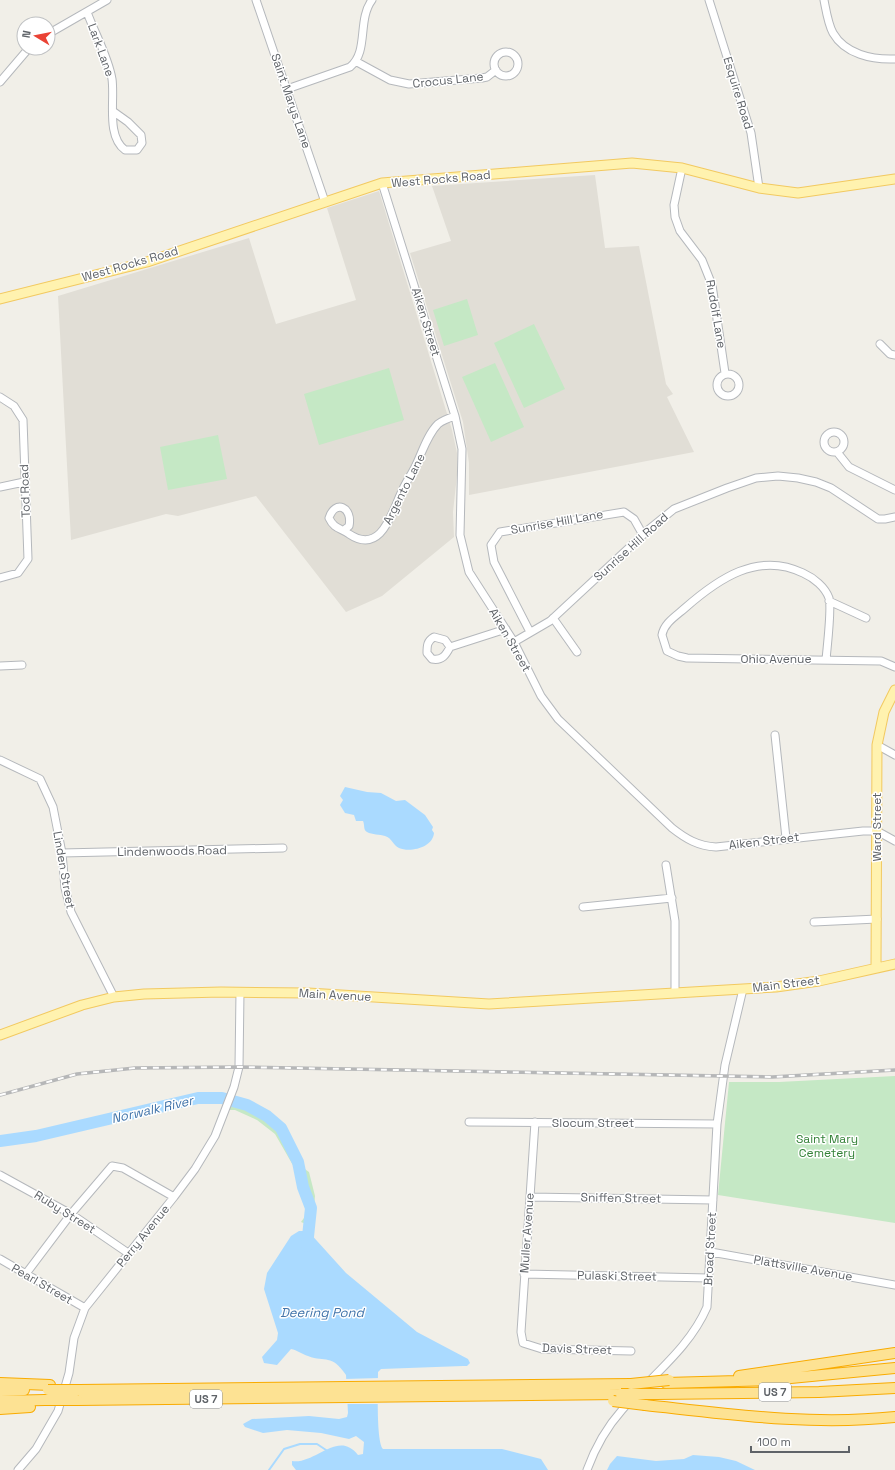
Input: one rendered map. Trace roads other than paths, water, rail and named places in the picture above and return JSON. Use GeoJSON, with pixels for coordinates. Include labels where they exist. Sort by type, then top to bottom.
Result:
{"type":"FeatureCollection","features":[{"type":"Feature","properties":{"kind":"highway"},"geometry":{"type":"LineString","coordinates":[[667,1382],[741,1375],[895,1353]]}},
{"type":"Feature","properties":{"kind":"highway","name":"US 7"},"geometry":{"type":"LineString","coordinates":[[78,1395],[172,1399],[334,1392],[667,1382],[756,1381],[895,1368]]}},
{"type":"Feature","properties":{"kind":"highway"},"geometry":{"type":"LineString","coordinates":[[0,1383],[49,1387],[78,1395]]}},
{"type":"Feature","properties":{"kind":"highway"},"geometry":{"type":"LineString","coordinates":[[0,1391],[49,1387]]}},
{"type":"Feature","properties":{"kind":"highway","name":"US 7"},"geometry":{"type":"LineString","coordinates":[[387,1391],[484,1396],[527,1400],[617,1398],[656,1394],[819,1392],[895,1388]]}},
{"type":"Feature","properties":{"kind":"highway","name":"US 7"},"geometry":{"type":"LineString","coordinates":[[0,1401],[44,1403],[110,1389],[334,1392]]}},
{"type":"Feature","properties":{"kind":"highway"},"geometry":{"type":"LineString","coordinates":[[617,1398],[645,1405],[808,1421],[858,1421],[895,1417]]}},
{"type":"Feature","properties":{"kind":"highway"},"geometry":{"type":"LineString","coordinates":[[0,1409],[44,1403]]}},
{"type":"Feature","properties":{"kind":"main road","name":"West Rocks Road"},"geometry":{"type":"LineString","coordinates":[[0,299],[147,262],[382,183],[632,163],[682,168],[759,188],[798,193],[895,179]]}},
{"type":"Feature","properties":{"kind":"main road","name":"Ward Street"},"geometry":{"type":"LineString","coordinates":[[876,968],[877,745],[884,712],[895,690]]}},
{"type":"Feature","properties":{"kind":"main road","name":"Main Street"},"geometry":{"type":"LineString","coordinates":[[675,993],[807,983],[895,964]]}},
{"type":"Feature","properties":{"kind":"main road","name":"Main Avenue"},"geometry":{"type":"LineString","coordinates":[[0,1035],[82,1005],[114,997],[144,994],[240,992],[313,993],[489,1004],[675,993]]}},
{"type":"Feature","properties":{"kind":"street"},"geometry":{"type":"LineString","coordinates":[[56,29],[107,0]]}},
{"type":"Feature","properties":{"kind":"street","name":"Saint Marys Lane"},"geometry":{"type":"LineString","coordinates":[[256,0],[325,202]]}},
{"type":"Feature","properties":{"kind":"street"},"geometry":{"type":"LineString","coordinates":[[287,89],[350,67],[357,62],[360,51],[363,18],[366,8],[372,0]]}},
{"type":"Feature","properties":{"kind":"street","name":"Esquire Road"},"geometry":{"type":"LineString","coordinates":[[709,0],[751,133],[759,188]]}},
{"type":"Feature","properties":{"kind":"street"},"geometry":{"type":"LineString","coordinates":[[824,0],[832,31],[839,41],[851,50],[866,57],[882,60],[895,59]]}},
{"type":"Feature","properties":{"kind":"street","name":"Lark Lane"},"geometry":{"type":"LineString","coordinates":[[87,12],[109,68],[113,90],[113,124],[118,143],[125,150],[137,150],[142,143],[141,134],[114,112]]}},
{"type":"Feature","properties":{"kind":"street"},"geometry":{"type":"LineString","coordinates":[[0,82],[22,56]]}},
{"type":"Feature","properties":{"kind":"street","name":"Crocus Lane"},"geometry":{"type":"LineString","coordinates":[[357,62],[390,80],[409,84],[482,78],[488,77],[496,70]]}},
{"type":"Feature","properties":{"kind":"street","name":"Rudolf Lane"},"geometry":{"type":"LineString","coordinates":[[682,168],[674,205],[676,217],[680,231],[702,260],[712,285],[725,374]]}},
{"type":"Feature","properties":{"kind":"street","name":"Aiken Street"},"geometry":{"type":"LineString","coordinates":[[382,183],[455,416],[462,449],[460,535],[469,572],[514,642],[541,696],[558,719],[681,835],[692,842],[709,846],[877,831]]}},
{"type":"Feature","properties":{"kind":"street"},"geometry":{"type":"LineString","coordinates":[[880,344],[890,354],[895,355]]}},
{"type":"Feature","properties":{"kind":"street","name":"Tod Road"},"geometry":{"type":"LineString","coordinates":[[0,397],[14,406],[22,420],[28,559],[18,573],[0,578]]}},
{"type":"Feature","properties":{"kind":"street","name":"Argento Lane"},"geometry":{"type":"LineString","coordinates":[[344,530],[360,540],[368,540],[376,536],[387,526],[393,516],[402,490],[431,435],[442,421],[455,416]]}},
{"type":"Feature","properties":{"kind":"street"},"geometry":{"type":"LineString","coordinates":[[837,452],[849,467],[895,490]]}},
{"type":"Feature","properties":{"kind":"street","name":"Sunrise Hill Road"},"geometry":{"type":"LineString","coordinates":[[514,642],[553,618],[643,535],[674,509],[756,478],[778,476],[816,482],[831,488],[878,518],[885,519],[895,516]]}},
{"type":"Feature","properties":{"kind":"street"},"geometry":{"type":"LineString","coordinates":[[0,487],[24,482]]}},
{"type":"Feature","properties":{"kind":"street","name":"Sunrise Hill Lane"},"geometry":{"type":"LineString","coordinates":[[530,632],[494,562],[491,546],[500,532],[624,512],[634,519],[643,535]]}},
{"type":"Feature","properties":{"kind":"street","name":"Ohio Avenue"},"geometry":{"type":"LineString","coordinates":[[829,601],[821,585],[797,570],[787,567],[768,566],[746,569],[721,579],[689,604],[666,626],[663,632],[663,641],[670,653],[687,658],[881,661],[895,667]]}},
{"type":"Feature","properties":{"kind":"street"},"geometry":{"type":"LineString","coordinates":[[826,660],[829,601],[866,618]]}},
{"type":"Feature","properties":{"kind":"street"},"geometry":{"type":"LineString","coordinates":[[553,618],[577,652]]}},
{"type":"Feature","properties":{"kind":"street"},"geometry":{"type":"LineString","coordinates":[[450,647],[506,629]]}},
{"type":"Feature","properties":{"kind":"street"},"geometry":{"type":"LineString","coordinates":[[0,666],[22,665]]}},
{"type":"Feature","properties":{"kind":"street"},"geometry":{"type":"LineString","coordinates":[[775,735],[786,838]]}},
{"type":"Feature","properties":{"kind":"street"},"geometry":{"type":"LineString","coordinates":[[877,745],[895,755]]}},
{"type":"Feature","properties":{"kind":"street","name":"Linden Street"},"geometry":{"type":"LineString","coordinates":[[0,760],[40,779],[53,807],[62,853],[65,888],[71,912],[114,997]]}},
{"type":"Feature","properties":{"kind":"street"},"geometry":{"type":"LineString","coordinates":[[877,831],[895,841]]}},
{"type":"Feature","properties":{"kind":"street","name":"Lindenwoods Road"},"geometry":{"type":"LineString","coordinates":[[62,853],[283,848]]}},
{"type":"Feature","properties":{"kind":"street"},"geometry":{"type":"LineString","coordinates":[[666,865],[675,921],[675,993]]}},
{"type":"Feature","properties":{"kind":"street"},"geometry":{"type":"LineString","coordinates":[[583,907],[672,898]]}},
{"type":"Feature","properties":{"kind":"street"},"geometry":{"type":"LineString","coordinates":[[814,922],[877,919]]}},
{"type":"Feature","properties":{"kind":"street","name":"Broad Street"},"geometry":{"type":"LineString","coordinates":[[587,1470],[606,1430],[622,1410],[688,1341],[700,1324],[707,1307],[717,1124],[725,1065],[743,989]]}},
{"type":"Feature","properties":{"kind":"street","name":"Perry Avenue"},"geometry":{"type":"LineString","coordinates":[[18,1470],[36,1449],[58,1412],[69,1372],[74,1338],[85,1308],[174,1197],[215,1136],[225,1112],[240,1067],[240,992]]}},
{"type":"Feature","properties":{"kind":"street","name":"Slocum Street"},"geometry":{"type":"LineString","coordinates":[[469,1122],[717,1124]]}},
{"type":"Feature","properties":{"kind":"street","name":"Muller Avenue"},"geometry":{"type":"LineString","coordinates":[[523,1343],[521,1332],[524,1274],[535,1122]]}},
{"type":"Feature","properties":{"kind":"street"},"geometry":{"type":"LineString","coordinates":[[24,1275],[71,1214],[112,1166],[123,1168],[174,1197]]}},
{"type":"Feature","properties":{"kind":"street","name":"Ruby Street"},"geometry":{"type":"LineString","coordinates":[[0,1175],[71,1214],[128,1253]]}},
{"type":"Feature","properties":{"kind":"street","name":"Sniffen Street"},"geometry":{"type":"LineString","coordinates":[[530,1197],[713,1200]]}},
{"type":"Feature","properties":{"kind":"street","name":"Plattsville Avenue"},"geometry":{"type":"LineString","coordinates":[[711,1252],[895,1284]]}},
{"type":"Feature","properties":{"kind":"street","name":"Pearl Street"},"geometry":{"type":"LineString","coordinates":[[0,1259],[24,1275],[85,1308]]}},
{"type":"Feature","properties":{"kind":"street","name":"Pulaski Street"},"geometry":{"type":"LineString","coordinates":[[524,1274],[709,1278]]}},
{"type":"Feature","properties":{"kind":"street","name":"Davis Street"},"geometry":{"type":"LineString","coordinates":[[523,1343],[542,1349],[631,1351]]}},
{"type":"Feature","properties":{"kind":"water"},"geometry":{"type":"Polygon","coordinates":[[[345,787],[367,792],[381,793],[396,801],[405,800],[425,815],[433,827],[433,838],[421,848],[409,850],[397,847],[391,840],[383,835],[371,834],[367,832],[363,821],[356,821],[354,815],[345,813],[340,805],[343,800],[340,796],[345,787]]]}},
{"type":"Feature","properties":{"kind":"water","name":"Deering Pond"},"geometry":{"type":"Polygon","coordinates":[[[299,1231],[308,1231],[346,1273],[417,1332],[468,1359],[470,1363],[467,1366],[381,1369],[378,1372],[378,1413],[379,1436],[383,1449],[502,1449],[541,1459],[548,1470],[296,1470],[292,1465],[292,1461],[301,1461],[334,1447],[342,1446],[350,1448],[358,1455],[363,1454],[364,1442],[356,1436],[349,1439],[321,1433],[287,1430],[263,1433],[245,1427],[243,1424],[252,1419],[309,1416],[339,1419],[347,1417],[346,1375],[341,1368],[332,1361],[314,1358],[291,1349],[277,1365],[264,1363],[262,1357],[277,1340],[278,1333],[264,1289],[267,1273],[291,1236],[299,1231]]]}},
{"type":"Feature","properties":{"kind":"water"},"geometry":{"type":"Polygon","coordinates":[[[693,1455],[719,1457],[736,1461],[755,1470],[607,1470],[617,1456],[656,1461],[684,1459],[693,1455]]]}},
{"type":"Feature","properties":{"kind":"waterway","name":"Norwalk River"},"geometry":{"type":"LineString","coordinates":[[0,1141],[36,1136],[198,1098],[222,1098],[247,1105],[267,1116],[281,1128],[298,1162],[303,1187],[311,1208],[307,1246]]}},
{"type":"Feature","properties":{"kind":"waterway"},"geometry":{"type":"LineString","coordinates":[[269,1470],[284,1449],[300,1444],[317,1444],[326,1450]]}},
{"type":"Feature","properties":{"kind":"railway"},"geometry":{"type":"LineString","coordinates":[[0,1095],[77,1074],[135,1068],[239,1067],[772,1077],[895,1070]]}},
{"type":"Feature","properties":{"kind":"park label","name":"Saint Mary Cemetery"},"geometry":{"type":"Point","coordinates":[827,1146]}}]}
